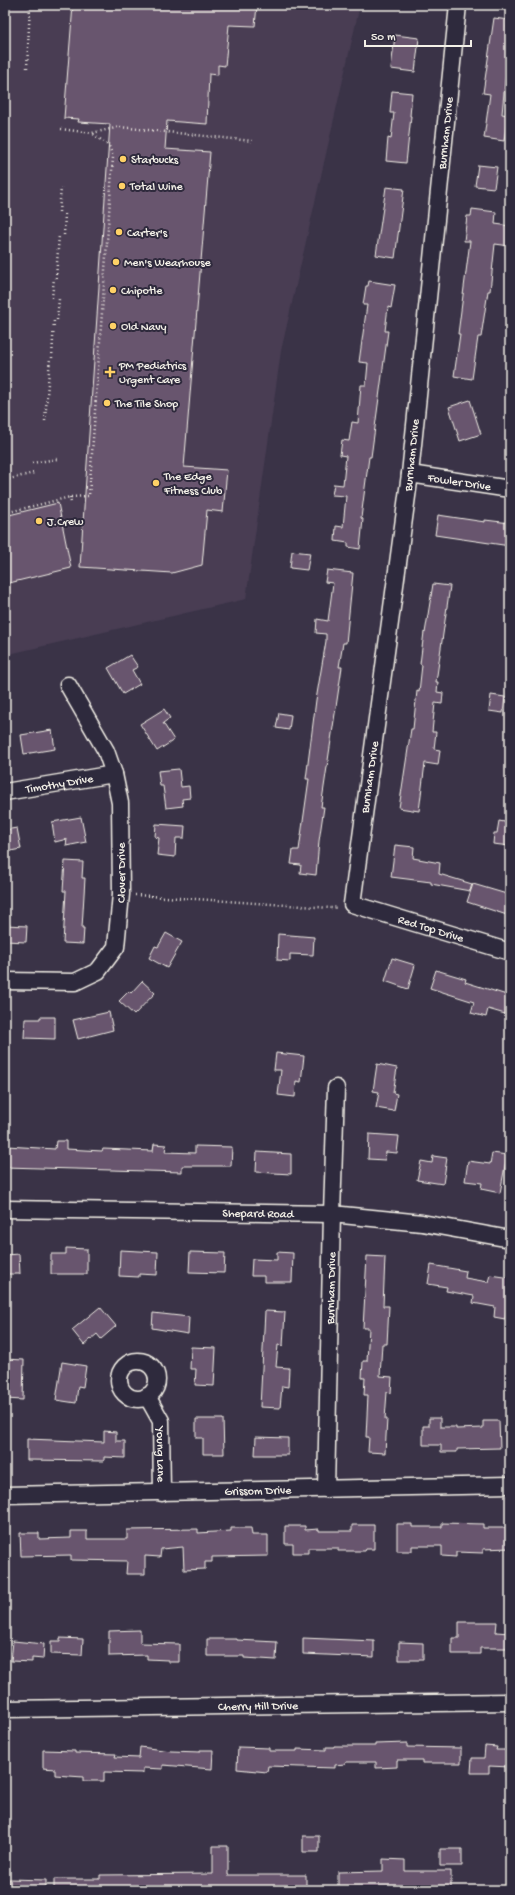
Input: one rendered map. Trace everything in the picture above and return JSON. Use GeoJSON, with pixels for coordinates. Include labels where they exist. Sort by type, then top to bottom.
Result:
{"type":"FeatureCollection","features":[{"type":"Feature","properties":{"kind":"street","name":"Burnham Drive"},"geometry":{"type":"LineString","coordinates":[[352,904],[410,474],[458,5]]}},
{"type":"Feature","properties":{"kind":"street","name":"Fowler Drive"},"geometry":{"type":"LineString","coordinates":[[410,474],[510,489]]}},
{"type":"Feature","properties":{"kind":"street","name":"Clover Drive"},"geometry":{"type":"LineString","coordinates":[[5,981],[75,982],[98,971],[116,947],[121,894],[120,803],[114,774],[106,751],[68,685]]}},
{"type":"Feature","properties":{"kind":"street","name":"Timothy Drive"},"geometry":{"type":"LineString","coordinates":[[5,792],[114,774]]}},
{"type":"Feature","properties":{"kind":"street","name":"Red Top Drive"},"geometry":{"type":"LineString","coordinates":[[352,904],[510,952]]}},
{"type":"Feature","properties":{"kind":"street","name":"Burnham Drive"},"geometry":{"type":"LineString","coordinates":[[326,1489],[336,1088]]}},
{"type":"Feature","properties":{"kind":"street","name":"Shepard Road"},"geometry":{"type":"LineString","coordinates":[[5,1209],[332,1214],[422,1223],[510,1239]]}},
{"type":"Feature","properties":{"kind":"street","name":"Young Lane"},"geometry":{"type":"LineString","coordinates":[[147,1396],[161,1421],[162,1493]]}},
{"type":"Feature","properties":{"kind":"street","name":"Grissom Drive"},"geometry":{"type":"LineString","coordinates":[[5,1495],[510,1485]]}},
{"type":"Feature","properties":{"kind":"street","name":"Cherry Hill Drive"},"geometry":{"type":"LineString","coordinates":[[5,1709],[510,1702]]}},
{"type":"Feature","properties":{"kind":"path"},"geometry":{"type":"LineString","coordinates":[[27,68],[30,5]]}},
{"type":"Feature","properties":{"kind":"path"},"geometry":{"type":"LineString","coordinates":[[61,129],[92,133],[120,127],[252,141]]}},
{"type":"Feature","properties":{"kind":"path"},"geometry":{"type":"LineString","coordinates":[[5,513],[70,498],[89,496],[113,157],[109,146],[92,133]]}},
{"type":"Feature","properties":{"kind":"path"},"geometry":{"type":"LineString","coordinates":[[59,212],[61,188]]}},
{"type":"Feature","properties":{"kind":"path"},"geometry":{"type":"LineString","coordinates":[[64,235],[65,214]]}},
{"type":"Feature","properties":{"kind":"path"},"geometry":{"type":"LineString","coordinates":[[52,298],[59,235]]}},
{"type":"Feature","properties":{"kind":"path"},"geometry":{"type":"LineString","coordinates":[[45,421],[51,358],[59,299]]}},
{"type":"Feature","properties":{"kind":"path"},"geometry":{"type":"LineString","coordinates":[[32,463],[57,459]]}},
{"type":"Feature","properties":{"kind":"path"},"geometry":{"type":"LineString","coordinates":[[5,480],[34,473]]}},
{"type":"Feature","properties":{"kind":"path"},"geometry":{"type":"LineString","coordinates":[[70,498],[71,503]]}},
{"type":"Feature","properties":{"kind":"path"},"geometry":{"type":"LineString","coordinates":[[121,894],[332,908],[352,904]]}},
{"type":"Feature","properties":{"kind":"shaded area"},"geometry":{"type":"Polygon","coordinates":[[[5,5],[360,5],[281,351],[246,599],[5,655],[5,5]]]}},
{"type":"Feature","properties":{"kind":"building"},"geometry":{"type":"Polygon","coordinates":[[[73,5],[257,5],[255,26],[229,25],[225,66],[218,65],[218,75],[209,74],[207,124],[167,121],[165,149],[210,152],[184,467],[227,470],[223,512],[207,510],[202,565],[172,573],[80,567],[110,124],[78,122],[79,119],[64,118],[73,5]]]}},
{"type":"Feature","properties":{"kind":"building"},"geometry":{"type":"Polygon","coordinates":[[[494,18],[508,20],[507,28],[510,29],[502,114],[508,115],[504,141],[484,138],[490,94],[483,93],[494,18]]]}},
{"type":"Feature","properties":{"kind":"building"},"geometry":{"type":"Polygon","coordinates":[[[395,35],[419,38],[415,72],[391,69],[395,35]]]}},
{"type":"Feature","properties":{"kind":"building"},"geometry":{"type":"Polygon","coordinates":[[[392,91],[412,93],[406,163],[386,161],[388,138],[391,139],[394,113],[390,113],[392,91]]]}},
{"type":"Feature","properties":{"kind":"building"},"geometry":{"type":"Polygon","coordinates":[[[478,165],[497,167],[494,188],[475,186],[478,165]]]}},
{"type":"Feature","properties":{"kind":"building"},"geometry":{"type":"Polygon","coordinates":[[[386,187],[404,189],[395,258],[376,255],[386,187]]]}},
{"type":"Feature","properties":{"kind":"building"},"geometry":{"type":"Polygon","coordinates":[[[472,209],[496,212],[495,224],[510,226],[510,246],[495,244],[490,291],[488,291],[481,337],[478,337],[472,379],[454,376],[470,241],[464,241],[467,216],[471,216],[472,209]]]}},
{"type":"Feature","properties":{"kind":"building"},"geometry":{"type":"Polygon","coordinates":[[[369,281],[395,285],[391,308],[388,307],[385,331],[388,331],[361,518],[363,519],[360,549],[348,547],[348,543],[335,541],[336,526],[343,527],[346,496],[332,495],[334,484],[343,485],[346,456],[340,455],[342,440],[349,441],[352,422],[358,423],[361,385],[366,385],[368,363],[359,362],[367,305],[363,305],[366,286],[368,286],[369,281]]]}},
{"type":"Feature","properties":{"kind":"building"},"geometry":{"type":"Polygon","coordinates":[[[470,400],[481,434],[460,441],[449,407],[470,400]]]}},
{"type":"Feature","properties":{"kind":"building"},"geometry":{"type":"Polygon","coordinates":[[[58,503],[71,568],[5,584],[5,516],[58,503]]]}},
{"type":"Feature","properties":{"kind":"building"},"geometry":{"type":"Polygon","coordinates":[[[438,515],[485,522],[485,520],[510,523],[510,546],[435,535],[438,515]]]}},
{"type":"Feature","properties":{"kind":"building"},"geometry":{"type":"Polygon","coordinates":[[[292,551],[310,553],[307,570],[290,568],[292,551]]]}},
{"type":"Feature","properties":{"kind":"building"},"geometry":{"type":"Polygon","coordinates":[[[327,570],[353,573],[346,643],[343,643],[339,667],[342,667],[321,807],[324,807],[316,875],[300,873],[301,865],[291,864],[293,850],[299,850],[309,779],[306,779],[316,700],[326,641],[326,634],[316,633],[317,619],[328,621],[333,583],[325,582],[327,570]]]}},
{"type":"Feature","properties":{"kind":"building"},"geometry":{"type":"Polygon","coordinates":[[[433,584],[450,586],[436,682],[438,682],[437,692],[443,693],[442,704],[435,703],[432,732],[436,732],[434,749],[440,750],[438,765],[425,763],[419,811],[399,808],[411,729],[413,729],[417,691],[419,692],[422,665],[420,664],[424,632],[425,633],[433,584]]]}},
{"type":"Feature","properties":{"kind":"building"},"geometry":{"type":"Polygon","coordinates":[[[130,655],[138,667],[132,670],[140,684],[123,694],[108,668],[130,655]]]}},
{"type":"Feature","properties":{"kind":"building"},"geometry":{"type":"Polygon","coordinates":[[[491,695],[505,697],[503,713],[489,711],[491,695]]]}},
{"type":"Feature","properties":{"kind":"building"},"geometry":{"type":"Polygon","coordinates":[[[164,709],[170,718],[163,723],[174,740],[157,751],[140,724],[164,709]]]}},
{"type":"Feature","properties":{"kind":"building"},"geometry":{"type":"Polygon","coordinates":[[[279,713],[291,715],[289,730],[276,728],[279,713]]]}},
{"type":"Feature","properties":{"kind":"building"},"geometry":{"type":"Polygon","coordinates":[[[52,730],[55,749],[24,754],[21,735],[52,730]]]}},
{"type":"Feature","properties":{"kind":"building"},"geometry":{"type":"Polygon","coordinates":[[[179,769],[181,787],[189,786],[190,798],[182,799],[183,806],[166,808],[163,786],[160,786],[158,771],[179,769]]]}},
{"type":"Feature","properties":{"kind":"building"},"geometry":{"type":"Polygon","coordinates":[[[81,817],[86,842],[66,846],[67,839],[55,842],[52,822],[81,817]]]}},
{"type":"Feature","properties":{"kind":"building"},"geometry":{"type":"Polygon","coordinates":[[[499,821],[510,823],[510,846],[493,844],[494,833],[497,833],[499,821]]]}},
{"type":"Feature","properties":{"kind":"building"},"geometry":{"type":"Polygon","coordinates":[[[156,824],[185,826],[184,838],[176,838],[175,857],[157,855],[159,838],[155,837],[156,824]]]}},
{"type":"Feature","properties":{"kind":"building"},"geometry":{"type":"Polygon","coordinates":[[[17,828],[21,849],[5,852],[5,830],[17,828]]]}},
{"type":"Feature","properties":{"kind":"building"},"geometry":{"type":"Polygon","coordinates":[[[395,845],[414,847],[413,858],[440,863],[439,874],[472,884],[470,891],[431,884],[431,882],[391,877],[395,845]]]}},
{"type":"Feature","properties":{"kind":"building"},"geometry":{"type":"Polygon","coordinates":[[[65,861],[83,862],[82,878],[85,878],[82,928],[84,928],[83,944],[63,943],[66,891],[63,891],[65,861]]]}},
{"type":"Feature","properties":{"kind":"building"},"geometry":{"type":"Polygon","coordinates":[[[473,884],[510,895],[510,916],[467,902],[473,884]]]}},
{"type":"Feature","properties":{"kind":"building"},"geometry":{"type":"Polygon","coordinates":[[[5,925],[27,926],[26,942],[5,941],[5,925]]]}},
{"type":"Feature","properties":{"kind":"building"},"geometry":{"type":"Polygon","coordinates":[[[166,933],[182,942],[167,968],[149,958],[155,946],[158,947],[166,933]]]}},
{"type":"Feature","properties":{"kind":"building"},"geometry":{"type":"Polygon","coordinates":[[[278,934],[314,937],[313,955],[290,954],[290,961],[277,960],[278,934]]]}},
{"type":"Feature","properties":{"kind":"building"},"geometry":{"type":"Polygon","coordinates":[[[392,958],[415,965],[408,989],[385,981],[392,958]]]}},
{"type":"Feature","properties":{"kind":"building"},"geometry":{"type":"Polygon","coordinates":[[[436,970],[466,979],[465,982],[510,996],[505,1014],[488,1009],[486,1017],[471,1013],[474,1002],[430,988],[436,970]]]}},
{"type":"Feature","properties":{"kind":"building"},"geometry":{"type":"Polygon","coordinates":[[[142,981],[155,993],[134,1015],[119,1001],[129,991],[131,993],[142,981]]]}},
{"type":"Feature","properties":{"kind":"building"},"geometry":{"type":"Polygon","coordinates":[[[109,1012],[113,1030],[78,1039],[73,1020],[109,1012]]]}},
{"type":"Feature","properties":{"kind":"building"},"geometry":{"type":"Polygon","coordinates":[[[40,1017],[55,1017],[55,1039],[24,1038],[25,1019],[40,1019],[40,1017]]]}},
{"type":"Feature","properties":{"kind":"building"},"geometry":{"type":"Polygon","coordinates":[[[276,1053],[304,1056],[301,1082],[296,1081],[295,1097],[278,1095],[281,1070],[274,1070],[276,1053]]]}},
{"type":"Feature","properties":{"kind":"building"},"geometry":{"type":"Polygon","coordinates":[[[377,1064],[397,1068],[393,1093],[397,1094],[394,1111],[376,1108],[379,1092],[373,1091],[377,1064]]]}},
{"type":"Feature","properties":{"kind":"building"},"geometry":{"type":"Polygon","coordinates":[[[369,1134],[399,1136],[397,1153],[386,1152],[385,1160],[368,1159],[369,1134]]]}},
{"type":"Feature","properties":{"kind":"building"},"geometry":{"type":"Polygon","coordinates":[[[56,1141],[66,1141],[66,1149],[102,1151],[103,1149],[153,1151],[154,1144],[166,1145],[165,1152],[195,1153],[195,1146],[232,1147],[231,1166],[182,1166],[182,1172],[5,1167],[7,1146],[55,1149],[56,1141]]]}},
{"type":"Feature","properties":{"kind":"building"},"geometry":{"type":"Polygon","coordinates":[[[257,1152],[291,1154],[291,1174],[256,1172],[257,1152]]]}},
{"type":"Feature","properties":{"kind":"building"},"geometry":{"type":"Polygon","coordinates":[[[492,1153],[507,1155],[500,1193],[481,1189],[482,1183],[465,1181],[468,1161],[490,1164],[492,1153]]]}},
{"type":"Feature","properties":{"kind":"building"},"geometry":{"type":"Polygon","coordinates":[[[433,1156],[447,1158],[443,1184],[417,1180],[421,1161],[432,1163],[433,1156]]]}},
{"type":"Feature","properties":{"kind":"building"},"geometry":{"type":"Polygon","coordinates":[[[66,1248],[87,1249],[87,1274],[51,1274],[51,1254],[66,1254],[66,1248]]]}},
{"type":"Feature","properties":{"kind":"building"},"geometry":{"type":"Polygon","coordinates":[[[120,1250],[158,1252],[157,1275],[139,1274],[139,1277],[119,1276],[120,1250]]]}},
{"type":"Feature","properties":{"kind":"building"},"geometry":{"type":"Polygon","coordinates":[[[190,1252],[225,1253],[224,1273],[189,1272],[190,1252]]]}},
{"type":"Feature","properties":{"kind":"building"},"geometry":{"type":"Polygon","coordinates":[[[277,1252],[293,1253],[292,1282],[264,1282],[264,1276],[251,1276],[252,1259],[277,1260],[277,1252]]]}},
{"type":"Feature","properties":{"kind":"building"},"geometry":{"type":"Polygon","coordinates":[[[19,1254],[20,1274],[5,1274],[5,1255],[19,1254]]]}},
{"type":"Feature","properties":{"kind":"building"},"geometry":{"type":"Polygon","coordinates":[[[367,1256],[385,1257],[383,1306],[389,1306],[387,1344],[382,1344],[380,1376],[392,1377],[391,1393],[387,1392],[385,1453],[368,1452],[369,1437],[366,1437],[368,1395],[364,1395],[365,1378],[362,1378],[363,1361],[367,1361],[369,1328],[363,1328],[367,1256]]]}},
{"type":"Feature","properties":{"kind":"building"},"geometry":{"type":"Polygon","coordinates":[[[431,1265],[466,1271],[465,1278],[488,1282],[490,1275],[510,1278],[510,1290],[505,1319],[494,1317],[495,1307],[473,1303],[474,1296],[446,1291],[447,1287],[428,1284],[431,1265]]]}},
{"type":"Feature","properties":{"kind":"building"},"geometry":{"type":"Polygon","coordinates":[[[100,1307],[116,1326],[101,1339],[97,1334],[84,1345],[72,1330],[100,1307]]]}},
{"type":"Feature","properties":{"kind":"building"},"geometry":{"type":"Polygon","coordinates":[[[265,1311],[285,1312],[283,1346],[278,1345],[276,1367],[289,1368],[288,1387],[282,1386],[280,1408],[260,1407],[265,1311]]]}},
{"type":"Feature","properties":{"kind":"building"},"geometry":{"type":"Polygon","coordinates":[[[153,1313],[189,1317],[188,1334],[152,1328],[153,1313]]]}},
{"type":"Feature","properties":{"kind":"building"},"geometry":{"type":"Polygon","coordinates":[[[191,1347],[216,1348],[214,1386],[195,1385],[196,1369],[190,1369],[191,1347]]]}},
{"type":"Feature","properties":{"kind":"building"},"geometry":{"type":"Polygon","coordinates":[[[5,1359],[24,1360],[23,1400],[5,1399],[5,1359]]]}},
{"type":"Feature","properties":{"kind":"building"},"geometry":{"type":"Polygon","coordinates":[[[62,1362],[86,1366],[83,1387],[78,1386],[76,1403],[56,1400],[62,1362]]]}},
{"type":"Feature","properties":{"kind":"building"},"geometry":{"type":"Polygon","coordinates":[[[429,1418],[440,1418],[440,1427],[456,1427],[456,1429],[483,1428],[483,1421],[499,1421],[500,1448],[457,1449],[457,1452],[441,1452],[441,1445],[423,1445],[423,1426],[429,1426],[429,1418]]]}},
{"type":"Feature","properties":{"kind":"building"},"geometry":{"type":"Polygon","coordinates":[[[196,1419],[223,1419],[224,1454],[203,1454],[203,1438],[196,1438],[196,1419]]]}},
{"type":"Feature","properties":{"kind":"building"},"geometry":{"type":"Polygon","coordinates":[[[104,1431],[116,1432],[116,1441],[125,1441],[125,1458],[104,1457],[104,1461],[27,1460],[27,1439],[104,1442],[104,1431]]]}},
{"type":"Feature","properties":{"kind":"building"},"geometry":{"type":"Polygon","coordinates":[[[256,1437],[288,1438],[288,1455],[255,1455],[256,1437]]]}},
{"type":"Feature","properties":{"kind":"building"},"geometry":{"type":"Polygon","coordinates":[[[442,1523],[483,1524],[483,1528],[510,1528],[510,1548],[483,1549],[483,1553],[456,1552],[456,1557],[442,1556],[442,1546],[412,1546],[412,1551],[397,1551],[397,1524],[412,1524],[412,1527],[442,1527],[442,1523]]]}},
{"type":"Feature","properties":{"kind":"building"},"geometry":{"type":"Polygon","coordinates":[[[352,1525],[374,1525],[374,1549],[366,1549],[365,1551],[338,1551],[338,1548],[308,1548],[308,1553],[293,1553],[293,1544],[285,1544],[285,1526],[305,1526],[305,1530],[319,1529],[319,1531],[352,1531],[352,1525]]]}},
{"type":"Feature","properties":{"kind":"building"},"geometry":{"type":"Polygon","coordinates":[[[231,1528],[251,1528],[252,1535],[268,1535],[268,1556],[212,1557],[212,1562],[205,1562],[205,1569],[184,1570],[183,1547],[161,1549],[160,1557],[145,1556],[145,1574],[126,1574],[127,1561],[71,1560],[71,1555],[21,1556],[20,1533],[39,1533],[39,1539],[71,1538],[71,1531],[87,1531],[87,1539],[127,1539],[127,1530],[198,1529],[198,1533],[231,1531],[231,1528]]]}},
{"type":"Feature","properties":{"kind":"building"},"geometry":{"type":"Polygon","coordinates":[[[459,1622],[497,1622],[496,1632],[510,1633],[510,1648],[480,1648],[480,1654],[452,1654],[452,1638],[459,1638],[459,1622]]]}},
{"type":"Feature","properties":{"kind":"building"},"geometry":{"type":"Polygon","coordinates":[[[140,1630],[140,1643],[179,1644],[179,1662],[147,1659],[147,1655],[109,1656],[109,1631],[140,1630]]]}},
{"type":"Feature","properties":{"kind":"building"},"geometry":{"type":"Polygon","coordinates":[[[60,1638],[83,1639],[82,1655],[51,1654],[51,1641],[60,1641],[60,1638]]]}},
{"type":"Feature","properties":{"kind":"building"},"geometry":{"type":"Polygon","coordinates":[[[303,1638],[374,1641],[374,1657],[303,1654],[303,1638]]]}},
{"type":"Feature","properties":{"kind":"building"},"geometry":{"type":"Polygon","coordinates":[[[207,1639],[237,1639],[277,1642],[276,1660],[244,1658],[244,1656],[207,1656],[207,1639]]]}},
{"type":"Feature","properties":{"kind":"building"},"geometry":{"type":"Polygon","coordinates":[[[13,1641],[44,1644],[43,1659],[32,1658],[32,1662],[11,1661],[13,1641]]]}},
{"type":"Feature","properties":{"kind":"building"},"geometry":{"type":"Polygon","coordinates":[[[399,1642],[423,1643],[423,1660],[399,1660],[399,1642]]]}},
{"type":"Feature","properties":{"kind":"building"},"geometry":{"type":"Polygon","coordinates":[[[407,1743],[407,1747],[461,1748],[461,1763],[422,1763],[422,1760],[397,1760],[397,1767],[376,1768],[376,1762],[345,1762],[345,1764],[335,1765],[335,1768],[268,1766],[267,1772],[237,1769],[238,1747],[269,1748],[269,1751],[297,1751],[297,1749],[326,1750],[326,1747],[334,1746],[375,1746],[375,1744],[407,1743]]]}},
{"type":"Feature","properties":{"kind":"building"},"geometry":{"type":"Polygon","coordinates":[[[485,1746],[497,1747],[496,1750],[510,1750],[510,1767],[489,1766],[489,1773],[471,1773],[472,1758],[484,1758],[485,1746]]]}},
{"type":"Feature","properties":{"kind":"building"},"geometry":{"type":"Polygon","coordinates":[[[140,1747],[171,1751],[200,1752],[200,1750],[213,1750],[212,1769],[163,1765],[163,1769],[143,1768],[143,1773],[104,1772],[104,1781],[83,1781],[83,1777],[55,1775],[55,1769],[43,1768],[43,1750],[75,1751],[75,1753],[116,1754],[115,1757],[139,1758],[140,1747]]]}},
{"type":"Feature","properties":{"kind":"building"},"geometry":{"type":"Polygon","coordinates":[[[303,1836],[319,1836],[319,1852],[303,1852],[303,1836]]]}},
{"type":"Feature","properties":{"kind":"building"},"geometry":{"type":"Polygon","coordinates":[[[213,1846],[228,1846],[228,1875],[306,1875],[306,1890],[54,1890],[54,1879],[100,1879],[100,1875],[213,1874],[213,1846]]]}},
{"type":"Feature","properties":{"kind":"building"},"geometry":{"type":"Polygon","coordinates":[[[440,1849],[462,1849],[462,1866],[440,1866],[440,1849]]]}},
{"type":"Feature","properties":{"kind":"building"},"geometry":{"type":"Polygon","coordinates":[[[383,1859],[405,1860],[405,1871],[451,1871],[451,1890],[338,1890],[338,1872],[383,1871],[383,1859]]]}},
{"type":"Feature","properties":{"kind":"building"},"geometry":{"type":"Polygon","coordinates":[[[9,1879],[46,1880],[46,1890],[8,1890],[9,1879]]]}},
{"type":"Feature","properties":{"kind":"place","name":"Starbucks"},"geometry":{"type":"Point","coordinates":[123,159]}},
{"type":"Feature","properties":{"kind":"place","name":"Total Wine"},"geometry":{"type":"Point","coordinates":[122,186]}},
{"type":"Feature","properties":{"kind":"place","name":"Carter's"},"geometry":{"type":"Point","coordinates":[119,232]}},
{"type":"Feature","properties":{"kind":"place","name":"Men's Wearhouse"},"geometry":{"type":"Point","coordinates":[116,262]}},
{"type":"Feature","properties":{"kind":"place","name":"Chipotle"},"geometry":{"type":"Point","coordinates":[113,290]}},
{"type":"Feature","properties":{"kind":"place","name":"Old Navy"},"geometry":{"type":"Point","coordinates":[113,326]}},
{"type":"Feature","properties":{"kind":"place","name":"PM Pediatrics Urgent Care"},"geometry":{"type":"Point","coordinates":[110,372]}},
{"type":"Feature","properties":{"kind":"place","name":"The Tile Shop"},"geometry":{"type":"Point","coordinates":[107,403]}},
{"type":"Feature","properties":{"kind":"place","name":"The Edge Fitness Club"},"geometry":{"type":"Point","coordinates":[156,483]}},
{"type":"Feature","properties":{"kind":"place","name":"J.Crew"},"geometry":{"type":"Point","coordinates":[39,521]}}]}
